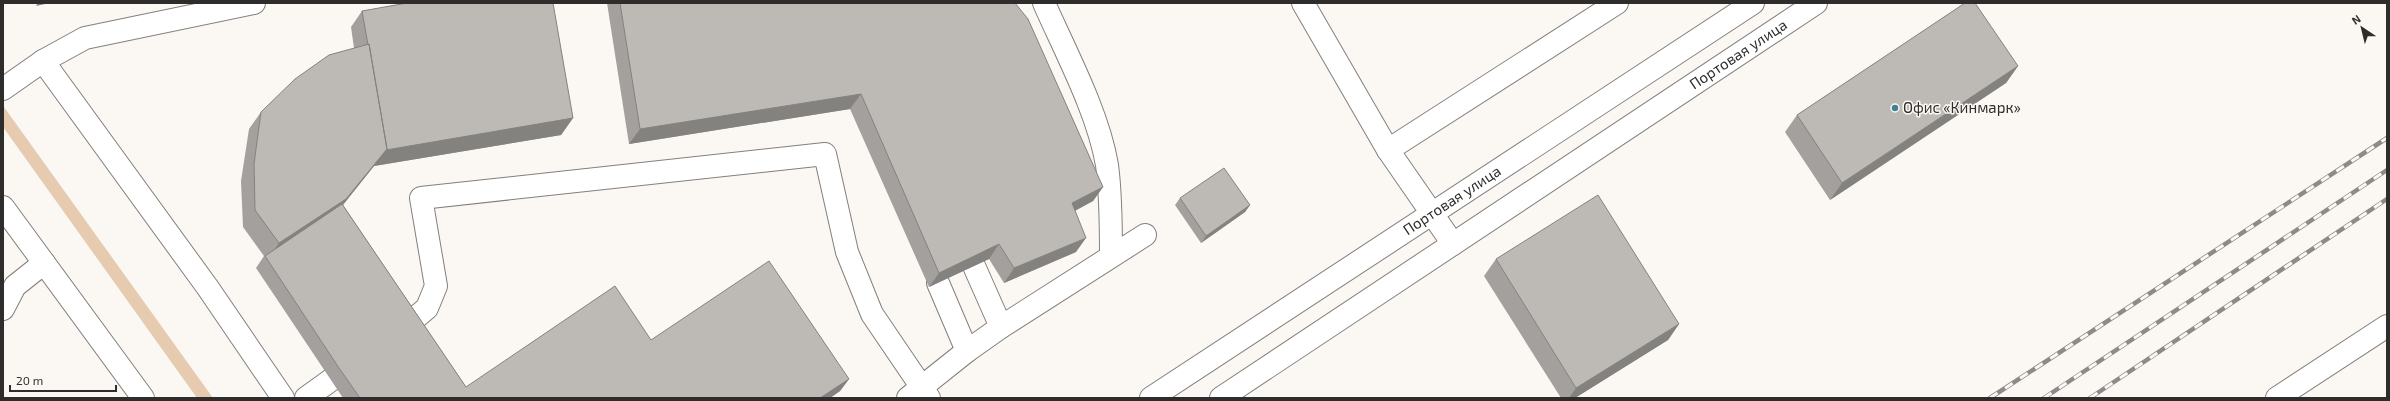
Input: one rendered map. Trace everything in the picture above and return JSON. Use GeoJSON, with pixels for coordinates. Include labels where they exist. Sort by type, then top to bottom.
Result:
{"type":"FeatureCollection","features":[{"type":"Feature","properties":{"kind":"street"},"geometry":{"type":"LineString","coordinates":[[3,89],[43,61],[85,38],[254,3]]}},
{"type":"Feature","properties":{"kind":"street"},"geometry":{"type":"LineString","coordinates":[[1044,3],[1097,126],[1108,180],[1111,256]]}},
{"type":"Feature","properties":{"kind":"street"},"geometry":{"type":"LineString","coordinates":[[1303,3],[1388,150],[1453,244]]}},
{"type":"Feature","properties":{"kind":"street"},"geometry":{"type":"LineString","coordinates":[[1388,150],[1617,3]]}},
{"type":"Feature","properties":{"kind":"street","name":"Портовая улица"},"geometry":{"type":"LineString","coordinates":[[1151,398],[1753,3]]}},
{"type":"Feature","properties":{"kind":"street","name":"Портовая улица"},"geometry":{"type":"LineString","coordinates":[[1221,398],[1816,3]]}},
{"type":"Feature","properties":{"kind":"street"},"geometry":{"type":"LineString","coordinates":[[43,61],[208,288],[283,398]]}},
{"type":"Feature","properties":{"kind":"street"},"geometry":{"type":"LineString","coordinates":[[407,326],[427,308],[436,286],[421,198],[825,154],[847,252],[872,314],[920,395],[967,350],[1145,235]]}},
{"type":"Feature","properties":{"kind":"street"},"geometry":{"type":"LineString","coordinates":[[3,207],[143,398]]}},
{"type":"Feature","properties":{"kind":"street"},"geometry":{"type":"LineString","coordinates":[[3,309],[15,286],[44,263]]}},
{"type":"Feature","properties":{"kind":"street"},"geometry":{"type":"LineString","coordinates":[[974,266],[1001,327]]}},
{"type":"Feature","properties":{"kind":"street"},"geometry":{"type":"LineString","coordinates":[[938,283],[967,350]]}},
{"type":"Feature","properties":{"kind":"street"},"geometry":{"type":"LineString","coordinates":[[2277,398],[2387,326]]}},
{"type":"Feature","properties":{"kind":"street"},"geometry":{"type":"LineString","coordinates":[[306,398],[331,380]]}},
{"type":"Feature","properties":{"kind":"shaded area"},"geometry":{"type":"Polygon","coordinates":[[[4,107],[213,398],[197,398],[3,127],[4,107]]]}},
{"type":"Feature","properties":{"kind":"building"},"geometry":{"type":"Polygon","coordinates":[[[407,3],[553,3],[573,118],[386,150],[369,44],[368,45],[362,11],[407,3]]]}},
{"type":"Feature","properties":{"kind":"building"},"geometry":{"type":"Polygon","coordinates":[[[620,3],[1015,3],[1028,19],[1103,187],[1072,203],[1086,238],[1014,268],[999,244],[939,273],[861,94],[640,129],[620,3]]]}},
{"type":"Feature","properties":{"kind":"building","name":"Офис «Кинмарк»"},"geometry":{"type":"Polygon","coordinates":[[[1965,3],[1975,3],[2018,66],[1842,183],[1797,115],[1965,3]]]}},
{"type":"Feature","properties":{"kind":"building"},"geometry":{"type":"Polygon","coordinates":[[[369,44],[387,149],[346,199],[279,243],[255,210],[254,164],[261,112],[295,79],[329,55],[369,44]]]}},
{"type":"Feature","properties":{"kind":"building"},"geometry":{"type":"Polygon","coordinates":[[[1224,168],[1250,205],[1206,236],[1180,198],[1224,168]]]}},
{"type":"Feature","properties":{"kind":"building"},"geometry":{"type":"Polygon","coordinates":[[[1598,195],[1679,324],[1576,388],[1496,259],[1598,195]]]}},
{"type":"Feature","properties":{"kind":"building"},"geometry":{"type":"Polygon","coordinates":[[[342,204],[466,387],[615,286],[651,340],[769,261],[849,379],[820,398],[360,398],[265,256],[342,204]]]}},
{"type":"Feature","properties":{"kind":"railway"},"geometry":{"type":"LineString","coordinates":[[1990,398],[2387,138]]}},
{"type":"Feature","properties":{"kind":"railway"},"geometry":{"type":"LineString","coordinates":[[2044,398],[2387,170]]}},
{"type":"Feature","properties":{"kind":"railway"},"geometry":{"type":"LineString","coordinates":[[2090,398],[2387,199]]}},
{"type":"Feature","properties":{"kind":"place","name":"Офис «Кинмарк»"},"geometry":{"type":"Point","coordinates":[1895,108]}}]}
